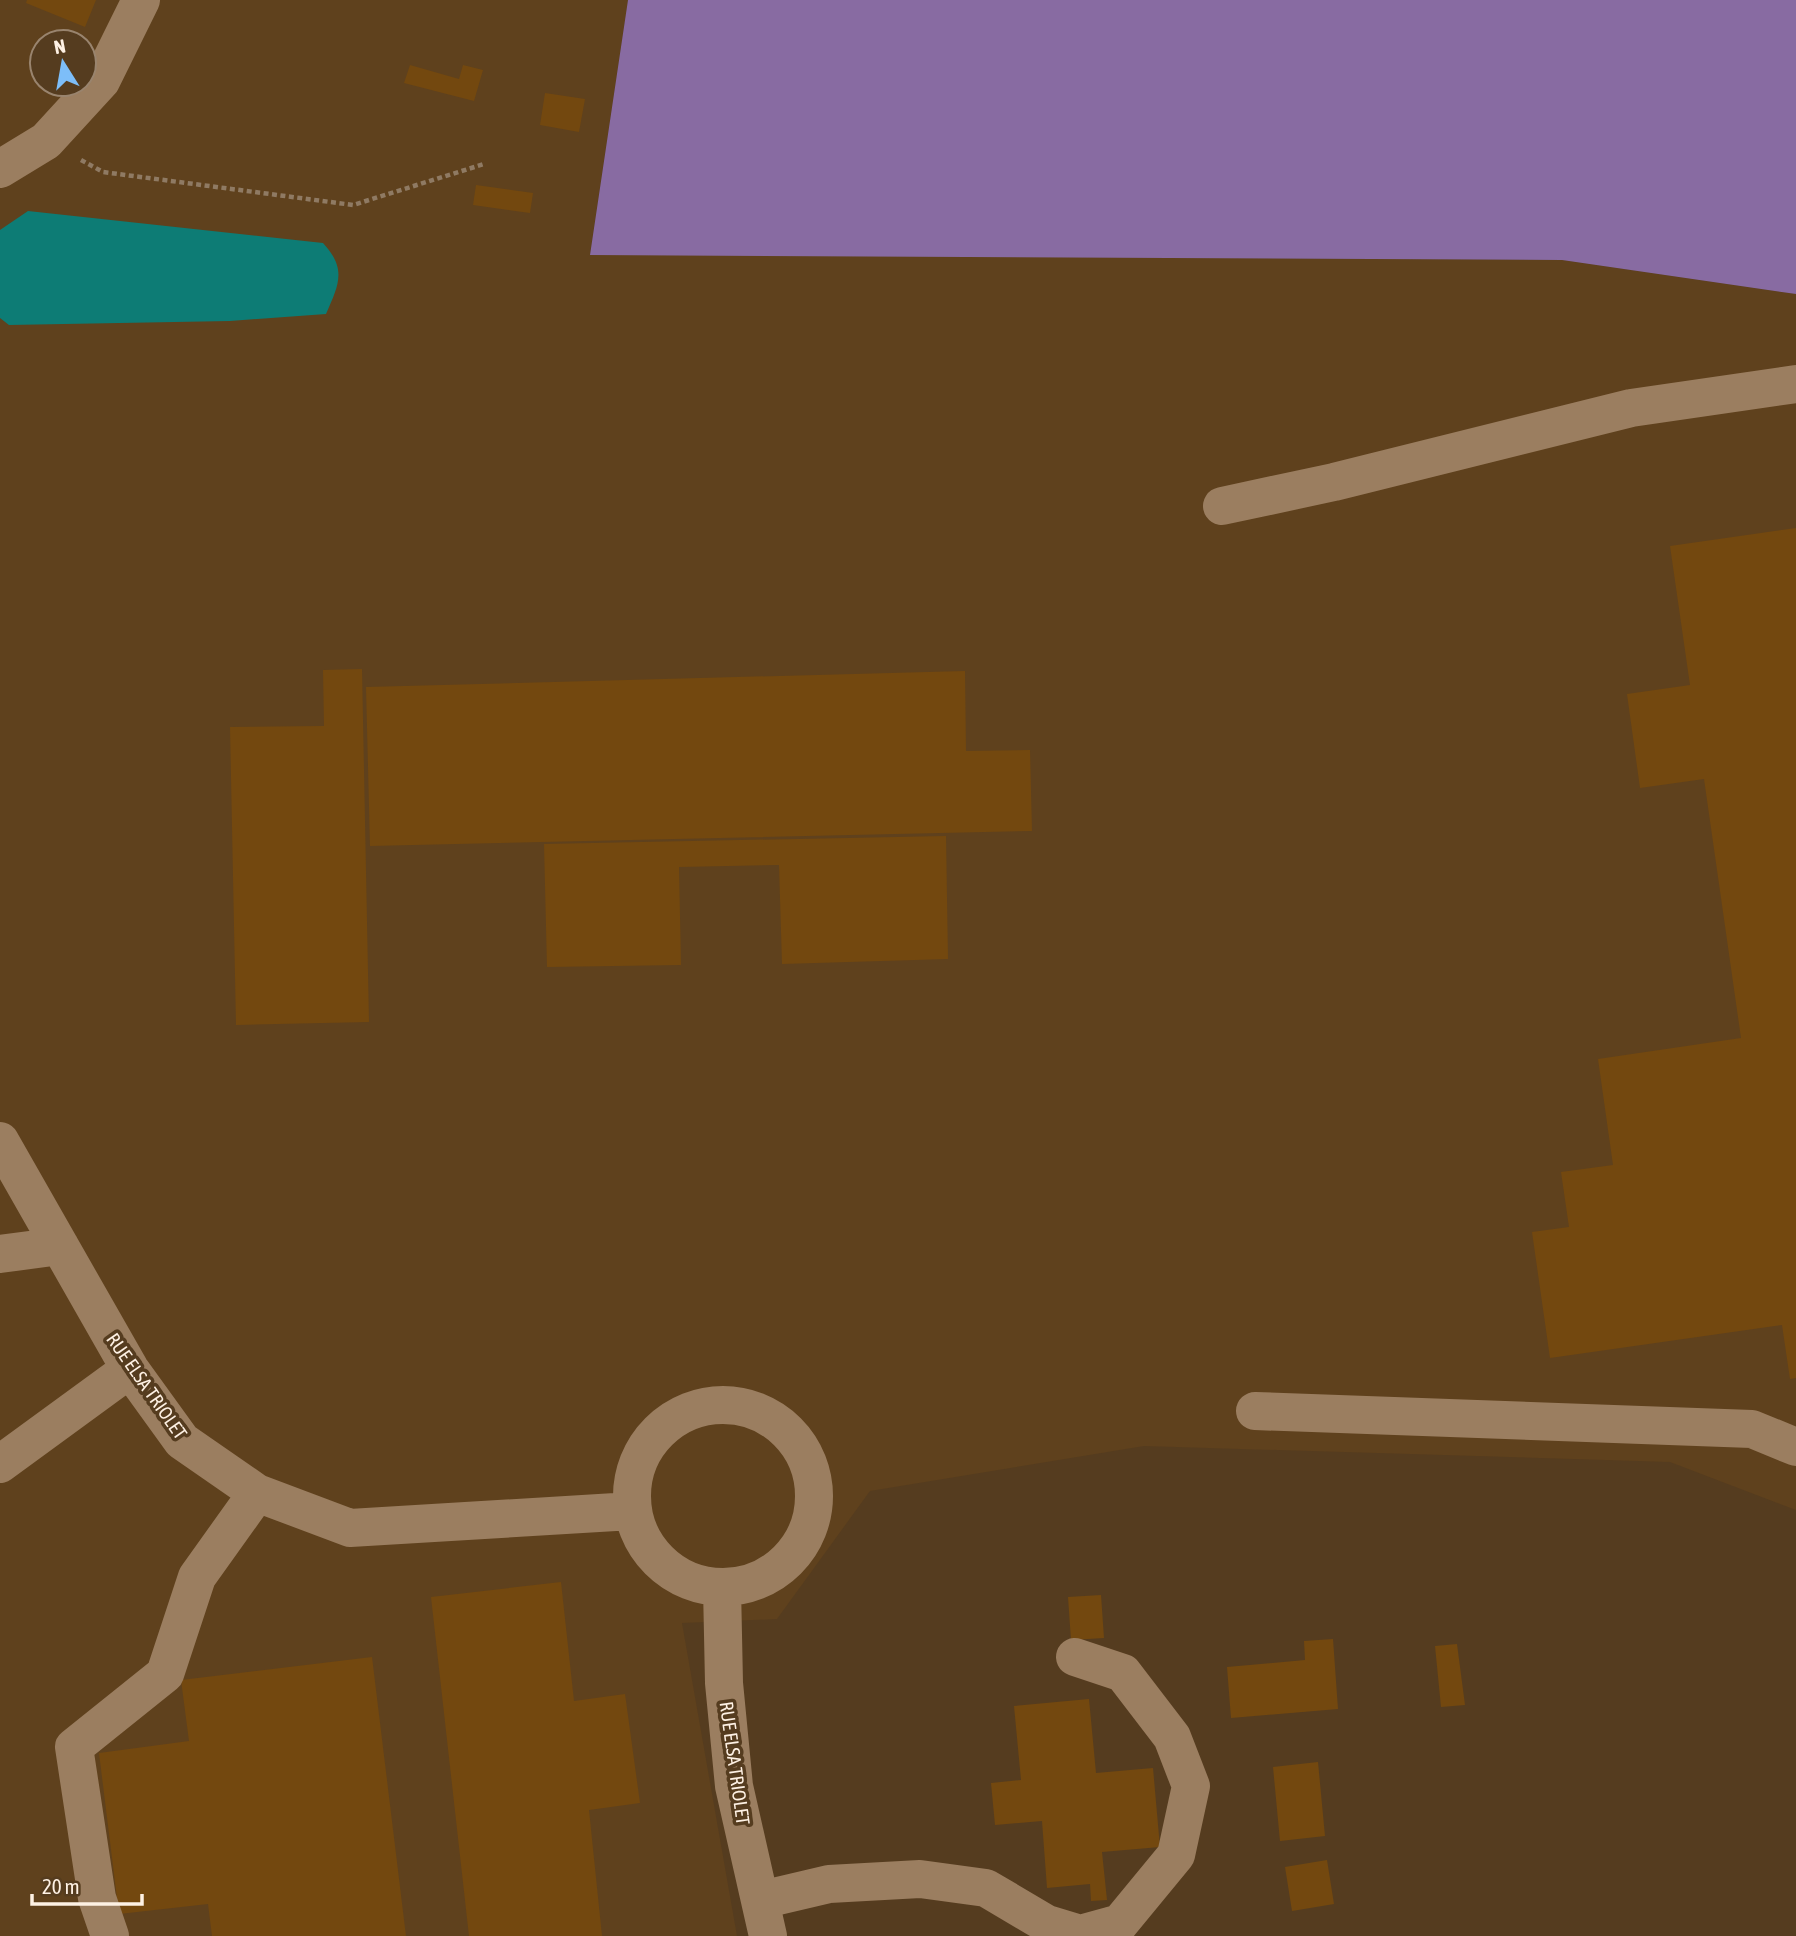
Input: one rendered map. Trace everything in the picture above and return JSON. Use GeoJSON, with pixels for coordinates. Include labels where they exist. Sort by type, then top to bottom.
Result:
{"type":"FeatureCollection","features":[{"type":"Feature","properties":{"kind":"street"},"geometry":{"type":"LineString","coordinates":[[0,169],[46,141],[102,81],[141,0]]}},
{"type":"Feature","properties":{"kind":"street"},"geometry":{"type":"LineString","coordinates":[[1222,506],[1334,482],[1631,408],[1796,384]]}},
{"type":"Feature","properties":{"kind":"street","name":"RUE ELSA TRIOLET"},"geometry":{"type":"LineString","coordinates":[[0,1141],[130,1368],[182,1441],[257,1493],[350,1528],[632,1511]]}},
{"type":"Feature","properties":{"kind":"street"},"geometry":{"type":"LineString","coordinates":[[0,1254],[60,1246]]}},
{"type":"Feature","properties":{"kind":"street"},"geometry":{"type":"LineString","coordinates":[[0,1464],[130,1368]]}},
{"type":"Feature","properties":{"kind":"street"},"geometry":{"type":"LineString","coordinates":[[716,1404],[759,1411],[794,1437],[813,1475],[814,1508],[804,1539],[783,1565],[755,1582],[722,1587],[691,1582],[663,1566],[643,1541],[632,1511],[633,1478],[645,1448],[675,1417],[716,1404]]}},
{"type":"Feature","properties":{"kind":"street"},"geometry":{"type":"LineString","coordinates":[[1255,1411],[1752,1430],[1796,1447]]}},
{"type":"Feature","properties":{"kind":"street"},"geometry":{"type":"LineString","coordinates":[[110,1936],[97,1898],[74,1747],[165,1674],[197,1577],[257,1493]]}},
{"type":"Feature","properties":{"kind":"street","name":"RUE ELSA TRIOLET"},"geometry":{"type":"LineString","coordinates":[[722,1587],[724,1683],[734,1786],[764,1918]]}},
{"type":"Feature","properties":{"kind":"street"},"geometry":{"type":"LineString","coordinates":[[764,1918],[829,1884],[920,1879],[986,1888],[1047,1924],[1080,1934],[1120,1923],[1176,1855],[1191,1786],[1172,1737],[1123,1673],[1075,1657]]}},
{"type":"Feature","properties":{"kind":"path"},"geometry":{"type":"LineString","coordinates":[[46,141],[103,172],[353,205],[484,164]]}},
{"type":"Feature","properties":{"kind":"shaded area"},"geometry":{"type":"Polygon","coordinates":[[[0,0],[628,0],[590,254],[1562,260],[1796,294],[1796,1510],[1670,1462],[1144,1446],[870,1491],[777,1619],[682,1623],[737,1936],[0,1936],[0,0]]]}},
{"type":"Feature","properties":{"kind":"shaded area"},"geometry":{"type":"Polygon","coordinates":[[[628,0],[1796,0],[1796,294],[1562,260],[590,255],[628,0]]]}},
{"type":"Feature","properties":{"kind":"water"},"geometry":{"type":"Polygon","coordinates":[[[28,211],[323,243],[331,252],[338,269],[337,285],[326,314],[230,321],[9,325],[0,318],[0,230],[28,211]]]}},
{"type":"Feature","properties":{"kind":"building"},"geometry":{"type":"Polygon","coordinates":[[[27,0],[96,0],[85,27],[26,3],[27,0]]]}},
{"type":"Feature","properties":{"kind":"building"},"geometry":{"type":"Polygon","coordinates":[[[410,65],[459,79],[463,65],[483,70],[474,101],[404,83],[410,65]]]}},
{"type":"Feature","properties":{"kind":"building"},"geometry":{"type":"Polygon","coordinates":[[[545,93],[585,99],[579,132],[540,125],[545,93]]]}},
{"type":"Feature","properties":{"kind":"building"},"geometry":{"type":"Polygon","coordinates":[[[476,185],[533,193],[530,213],[473,205],[476,185]]]}},
{"type":"Feature","properties":{"kind":"building"},"geometry":{"type":"Polygon","coordinates":[[[1796,528],[1796,1378],[1790,1379],[1782,1325],[1550,1358],[1532,1232],[1569,1227],[1561,1172],[1613,1165],[1598,1059],[1741,1038],[1704,779],[1640,788],[1627,694],[1690,685],[1670,546],[1796,528]]]}},
{"type":"Feature","properties":{"kind":"building"},"geometry":{"type":"Polygon","coordinates":[[[362,669],[369,1022],[236,1025],[230,727],[324,726],[323,670],[362,669]]]}},
{"type":"Feature","properties":{"kind":"building"},"geometry":{"type":"Polygon","coordinates":[[[965,671],[966,751],[1030,750],[1032,831],[370,846],[366,687],[965,671]]]}},
{"type":"Feature","properties":{"kind":"building"},"geometry":{"type":"Polygon","coordinates":[[[946,836],[948,959],[782,964],[779,865],[679,867],[681,965],[547,967],[544,844],[946,836]]]}},
{"type":"Feature","properties":{"kind":"building"},"geometry":{"type":"Polygon","coordinates":[[[561,1582],[574,1701],[625,1694],[640,1803],[589,1810],[602,1936],[469,1936],[431,1597],[561,1582]]]}},
{"type":"Feature","properties":{"kind":"building"},"geometry":{"type":"Polygon","coordinates":[[[1101,1595],[1104,1638],[1071,1640],[1068,1597],[1101,1595]]]}},
{"type":"Feature","properties":{"kind":"building"},"geometry":{"type":"Polygon","coordinates":[[[1333,1639],[1338,1709],[1231,1718],[1227,1667],[1305,1660],[1304,1641],[1333,1639]]]}},
{"type":"Feature","properties":{"kind":"building"},"geometry":{"type":"Polygon","coordinates":[[[1457,1644],[1465,1705],[1441,1707],[1435,1646],[1457,1644]]]}},
{"type":"Feature","properties":{"kind":"building"},"geometry":{"type":"Polygon","coordinates":[[[372,1657],[406,1936],[212,1936],[208,1904],[119,1914],[99,1753],[189,1741],[181,1680],[372,1657]]]}},
{"type":"Feature","properties":{"kind":"building"},"geometry":{"type":"Polygon","coordinates":[[[1089,1699],[1096,1773],[1153,1768],[1160,1847],[1102,1852],[1107,1900],[1091,1901],[1090,1884],[1047,1888],[1042,1821],[995,1825],[991,1783],[1021,1780],[1014,1706],[1089,1699]]]}},
{"type":"Feature","properties":{"kind":"building"},"geometry":{"type":"Polygon","coordinates":[[[1318,1762],[1325,1836],[1280,1841],[1273,1767],[1318,1762]]]}},
{"type":"Feature","properties":{"kind":"building"},"geometry":{"type":"Polygon","coordinates":[[[1327,1860],[1334,1904],[1292,1911],[1285,1867],[1327,1860]]]}}]}
